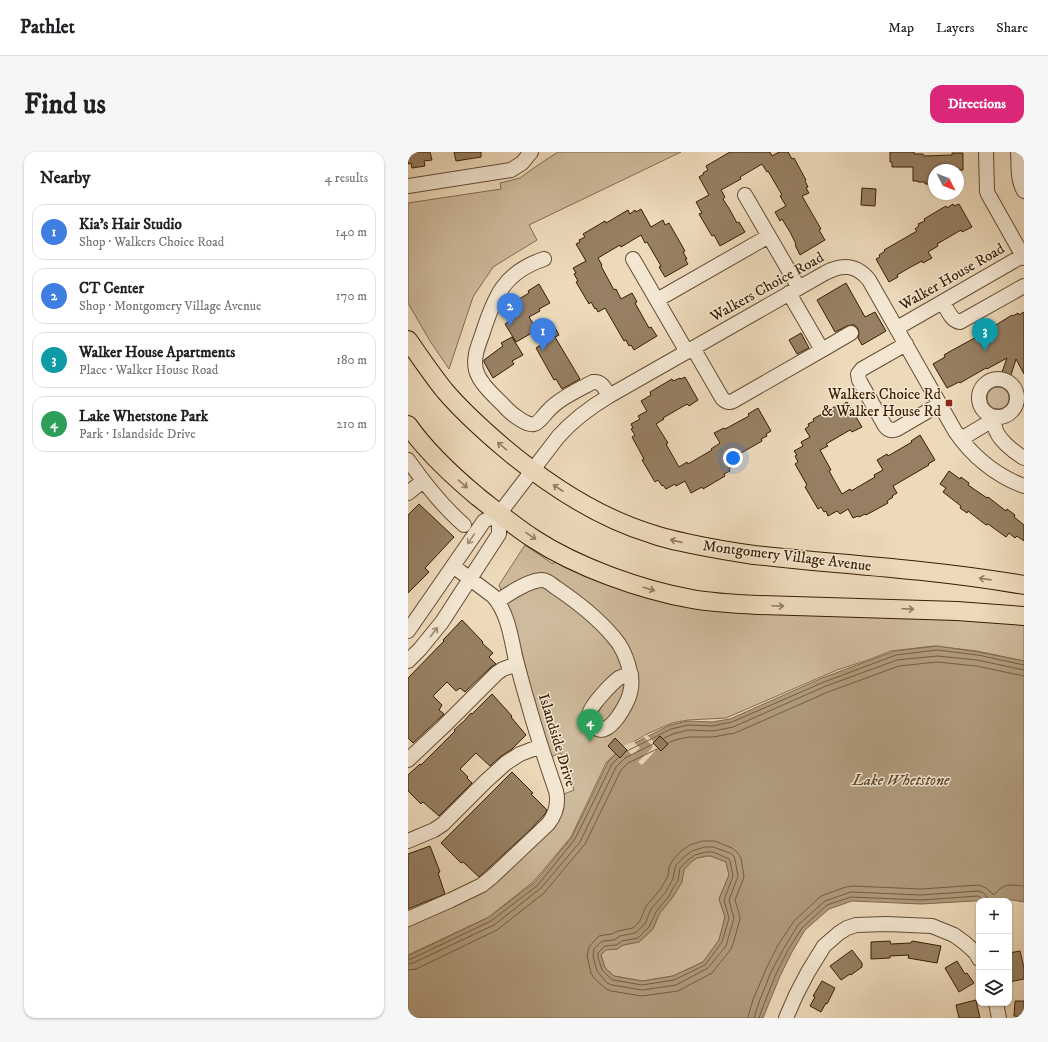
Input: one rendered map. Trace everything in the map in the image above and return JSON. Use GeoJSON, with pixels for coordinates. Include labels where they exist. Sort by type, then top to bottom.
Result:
{"type":"FeatureCollection","features":[{"type":"Feature","properties":{"kind":"main road","name":"Montgomery Village Avenue"},"geometry":{"type":"LineString","coordinates":[[408,340],[444,390],[490,436],[532,471],[576,500],[627,526],[652,535],[680,542],[754,555],[964,576],[1024,585]]}},
{"type":"Feature","properties":{"kind":"main road"},"geometry":{"type":"LineString","coordinates":[[408,424],[435,457],[462,483],[499,514],[534,539],[562,555],[626,582],[652,590],[693,599],[759,605],[958,610],[1024,616]]}},
{"type":"Feature","properties":{"kind":"street"},"geometry":{"type":"LineString","coordinates":[[408,186],[511,170],[522,163],[531,152]]}},
{"type":"Feature","properties":{"kind":"street"},"geometry":{"type":"LineString","coordinates":[[986,152],[988,194],[1024,257]]}},
{"type":"Feature","properties":{"kind":"street"},"geometry":{"type":"LineString","coordinates":[[1018,152],[1019,178],[1024,191]]}},
{"type":"Feature","properties":{"kind":"street"},"geometry":{"type":"LineString","coordinates":[[745,195],[769,236],[822,350]]}},
{"type":"Feature","properties":{"kind":"street"},"geometry":{"type":"LineString","coordinates":[[657,300],[769,236]]}},
{"type":"Feature","properties":{"kind":"street","name":"Walker House Road"},"geometry":{"type":"LineString","coordinates":[[897,328],[1024,257]]}},
{"type":"Feature","properties":{"kind":"street"},"geometry":{"type":"LineString","coordinates":[[544,259],[532,264],[516,274],[503,286],[497,296],[489,311],[475,356],[475,364],[478,375],[482,383],[512,414],[531,424],[536,423],[558,402],[593,382],[600,383],[609,396]]}},
{"type":"Feature","properties":{"kind":"street"},"geometry":{"type":"LineString","coordinates":[[633,259],[657,300],[722,398],[727,402],[730,403],[851,333]]}},
{"type":"Feature","properties":{"kind":"street","name":"Walkers Choice Road"},"geometry":{"type":"LineString","coordinates":[[499,514],[567,426],[586,411],[609,396],[794,290],[834,268],[842,266],[853,268],[862,273],[869,280],[961,439],[977,457],[989,467],[1012,481],[1024,486]]}},
{"type":"Feature","properties":{"kind":"street"},"geometry":{"type":"LineString","coordinates":[[943,302],[952,318],[957,322],[960,322],[1024,286]]}},
{"type":"Feature","properties":{"kind":"street"},"geometry":{"type":"LineString","coordinates":[[906,344],[862,369],[858,374],[859,380],[885,426],[890,430],[897,429],[940,404]]}},
{"type":"Feature","properties":{"kind":"street"},"geometry":{"type":"LineString","coordinates":[[961,439],[995,417],[996,431],[1001,438],[1018,446],[1024,458]]}},
{"type":"Feature","properties":{"kind":"street"},"geometry":{"type":"LineString","coordinates":[[408,460],[423,481],[446,508],[464,525]]}},
{"type":"Feature","properties":{"kind":"street"},"geometry":{"type":"LineString","coordinates":[[408,494],[423,481]]}},
{"type":"Feature","properties":{"kind":"street"},"geometry":{"type":"LineString","coordinates":[[408,631],[484,521],[499,514],[499,534],[442,622],[408,661]]}},
{"type":"Feature","properties":{"kind":"street","name":"Islandside Drive"},"geometry":{"type":"LineString","coordinates":[[408,919],[482,885],[544,829],[556,810],[558,798],[528,705],[503,610],[498,601],[487,591],[453,566]]}},
{"type":"Feature","properties":{"kind":"street"},"geometry":{"type":"LineString","coordinates":[[498,601],[510,593],[535,582],[542,580],[547,582],[581,606],[611,634],[622,649],[631,674]]}},
{"type":"Feature","properties":{"kind":"street"},"geometry":{"type":"LineString","coordinates":[[408,760],[497,673],[518,664]]}},
{"type":"Feature","properties":{"kind":"street"},"geometry":{"type":"LineString","coordinates":[[408,840],[434,830],[443,824],[512,758],[541,746]]}},
{"type":"Feature","properties":{"kind":"street"},"geometry":{"type":"LineString","coordinates":[[786,1018],[808,972],[824,946],[846,928],[856,924],[932,926],[954,935],[965,942],[976,953]]}},
{"type":"Feature","properties":{"kind":"street"},"geometry":{"type":"LineString","coordinates":[[997,1006],[999,1018]]}},
{"type":"Feature","properties":{"kind":"shaded area"},"geometry":{"type":"Polygon","coordinates":[[[558,152],[681,152],[529,225],[537,240],[493,267],[473,297],[449,369],[430,341],[408,303],[408,203],[501,189],[500,183],[520,178],[558,152]]]}},
{"type":"Feature","properties":{"kind":"shaded area"},"geometry":{"type":"Polygon","coordinates":[[[994,387],[1002,387],[1009,394],[1009,402],[1002,409],[994,409],[987,402],[987,394],[994,387]]]}},
{"type":"Feature","properties":{"kind":"shaded area"},"geometry":{"type":"Polygon","coordinates":[[[525,545],[553,564],[556,559],[704,609],[754,614],[820,614],[1024,622],[1024,661],[977,651],[934,646],[891,651],[837,670],[726,718],[688,720],[672,723],[649,733],[617,751],[606,763],[571,837],[534,881],[489,917],[408,955],[408,926],[464,902],[495,883],[553,828],[559,820],[562,812],[564,794],[574,790],[561,753],[550,757],[522,653],[499,585],[525,545]]]}},
{"type":"Feature","properties":{"kind":"shaded area"},"geometry":{"type":"Polygon","coordinates":[[[711,856],[726,862],[729,875],[719,899],[725,917],[719,940],[703,962],[673,976],[643,981],[614,976],[605,968],[601,955],[606,949],[617,949],[623,945],[639,942],[653,929],[659,914],[672,898],[682,882],[683,870],[697,858],[711,856]]]}},
{"type":"Feature","properties":{"kind":"water","name":"Lake Whetstone"},"geometry":{"type":"Polygon","coordinates":[[[937,646],[1024,661],[1024,902],[1012,900],[1012,898],[976,898],[976,901],[921,904],[852,901],[829,909],[805,930],[780,976],[763,1018],[408,1018],[408,956],[489,917],[535,882],[572,837],[608,762],[619,751],[670,725],[688,721],[712,722],[730,719],[822,678],[895,651],[937,646]],[[707,856],[697,858],[691,862],[684,870],[682,882],[672,898],[659,914],[653,929],[639,942],[623,945],[617,949],[606,950],[601,955],[605,968],[614,976],[642,981],[673,976],[703,962],[719,940],[725,917],[719,899],[729,875],[726,862],[711,856],[707,856]]]}},
{"type":"Feature","properties":{"kind":"pier"},"geometry":{"type":"Polygon","coordinates":[[[647,735],[654,742],[660,736],[668,744],[661,751],[658,748],[642,765],[638,762],[653,747],[643,736],[647,735]]]}},
{"type":"Feature","properties":{"kind":"pier"},"geometry":{"type":"Polygon","coordinates":[[[635,741],[634,742],[640,748],[632,755],[623,746],[635,741]]]}},
{"type":"Feature","properties":{"kind":"building"},"geometry":{"type":"Polygon","coordinates":[[[408,152],[430,152],[432,160],[424,161],[425,166],[412,168],[411,163],[408,164],[408,152]]]}},
{"type":"Feature","properties":{"kind":"building"},"geometry":{"type":"Polygon","coordinates":[[[454,152],[481,152],[481,157],[456,161],[454,152]]]}},
{"type":"Feature","properties":{"kind":"building"},"geometry":{"type":"Polygon","coordinates":[[[730,152],[770,152],[772,156],[779,152],[788,152],[792,159],[794,158],[806,180],[805,181],[808,187],[806,188],[809,193],[802,196],[821,229],[819,230],[825,240],[800,255],[790,232],[782,219],[780,221],[775,212],[786,206],[780,196],[782,195],[768,171],[767,172],[762,164],[740,177],[741,179],[721,190],[725,197],[723,199],[737,223],[739,222],[745,232],[720,246],[714,235],[712,236],[699,214],[702,213],[696,202],[709,195],[699,177],[708,170],[706,166],[730,152]]]}},
{"type":"Feature","properties":{"kind":"building"},"geometry":{"type":"Polygon","coordinates":[[[890,152],[914,152],[914,154],[923,154],[924,156],[963,153],[963,164],[928,164],[928,184],[925,184],[925,182],[913,181],[913,167],[892,167],[892,162],[890,162],[890,152]]]}},
{"type":"Feature","properties":{"kind":"building"},"geometry":{"type":"Polygon","coordinates":[[[862,188],[876,189],[875,206],[861,205],[862,188]]]}},
{"type":"Feature","properties":{"kind":"building"},"geometry":{"type":"Polygon","coordinates":[[[953,204],[954,206],[959,204],[972,227],[962,232],[961,230],[937,244],[938,246],[928,252],[932,258],[923,263],[922,261],[909,268],[889,282],[876,259],[880,257],[879,255],[885,251],[884,250],[917,231],[915,229],[919,226],[918,224],[925,221],[924,219],[946,206],[947,208],[953,204]]]}},
{"type":"Feature","properties":{"kind":"building"},"geometry":{"type":"Polygon","coordinates":[[[641,209],[651,227],[663,220],[665,225],[669,223],[685,251],[683,252],[688,264],[665,277],[659,267],[661,266],[647,242],[645,243],[641,235],[598,258],[614,290],[616,289],[621,299],[632,293],[637,302],[635,303],[649,328],[651,327],[657,336],[634,350],[631,345],[629,346],[626,340],[624,341],[605,308],[598,312],[591,302],[589,304],[576,282],[578,281],[574,274],[576,273],[573,268],[586,261],[576,244],[580,242],[579,240],[585,237],[583,234],[628,210],[630,214],[635,210],[636,212],[641,209]]]}},
{"type":"Feature","properties":{"kind":"building"},"geometry":{"type":"Polygon","coordinates":[[[846,283],[865,317],[875,312],[886,331],[862,345],[858,338],[858,329],[855,325],[847,326],[835,332],[817,300],[846,283]]]}},
{"type":"Feature","properties":{"kind":"building"},"geometry":{"type":"Polygon","coordinates":[[[539,284],[550,303],[529,317],[537,330],[516,342],[505,324],[515,318],[510,310],[521,303],[519,299],[539,284]]]}},
{"type":"Feature","properties":{"kind":"building"},"geometry":{"type":"Polygon","coordinates":[[[1024,312],[1024,374],[1016,359],[1010,378],[1001,375],[1007,358],[960,383],[959,382],[947,388],[933,364],[945,357],[944,355],[991,329],[1012,315],[1013,316],[1018,313],[1019,315],[1024,312]]]}},
{"type":"Feature","properties":{"kind":"building"},"geometry":{"type":"Polygon","coordinates":[[[553,324],[559,335],[555,337],[580,379],[562,389],[556,379],[554,380],[536,348],[541,345],[535,335],[553,324]]]}},
{"type":"Feature","properties":{"kind":"building"},"geometry":{"type":"Polygon","coordinates":[[[801,333],[809,348],[797,354],[789,340],[801,333]]]}},
{"type":"Feature","properties":{"kind":"building"},"geometry":{"type":"Polygon","coordinates":[[[512,337],[523,355],[512,361],[514,364],[493,378],[484,360],[503,346],[501,343],[512,337]]]}},
{"type":"Feature","properties":{"kind":"building"},"geometry":{"type":"Polygon","coordinates":[[[685,377],[698,400],[689,406],[687,404],[663,418],[664,419],[656,424],[668,443],[666,444],[679,467],[687,462],[688,464],[712,450],[711,449],[720,443],[714,433],[724,428],[725,429],[749,416],[748,414],[758,408],[771,431],[766,434],[767,436],[761,439],[762,441],[729,460],[733,466],[729,469],[730,471],[724,474],[725,476],[703,489],[702,487],[691,493],[685,481],[666,489],[658,480],[655,482],[642,460],[644,459],[632,437],[635,435],[631,429],[633,428],[631,424],[640,419],[638,416],[647,411],[641,401],[651,395],[650,392],[672,379],[673,381],[685,377]]]}},
{"type":"Feature","properties":{"kind":"building"},"geometry":{"type":"Polygon","coordinates":[[[847,402],[862,427],[852,432],[850,430],[826,444],[828,446],[820,450],[831,470],[829,471],[842,494],[850,489],[851,491],[875,477],[874,475],[883,470],[877,460],[887,454],[888,456],[912,442],[911,441],[920,435],[935,460],[893,486],[897,493],[887,501],[888,503],[866,515],[853,518],[848,509],[840,514],[837,511],[828,516],[826,511],[824,512],[821,507],[818,509],[805,487],[807,485],[795,464],[798,462],[795,456],[797,455],[794,451],[803,446],[801,442],[810,437],[805,429],[809,426],[808,424],[814,421],[813,419],[836,406],[837,408],[847,402]]]}},
{"type":"Feature","properties":{"kind":"building"},"geometry":{"type":"Polygon","coordinates":[[[949,471],[960,479],[961,477],[969,483],[968,485],[987,498],[988,497],[1006,511],[1007,509],[1015,515],[1014,517],[1024,525],[1024,541],[1017,536],[1015,538],[1009,533],[1006,537],[988,524],[986,525],[968,511],[967,513],[960,508],[961,506],[943,492],[946,488],[940,484],[949,471]]]}},
{"type":"Feature","properties":{"kind":"building"},"geometry":{"type":"Polygon","coordinates":[[[419,504],[454,537],[425,568],[429,572],[408,593],[408,515],[419,504]]]}},
{"type":"Feature","properties":{"kind":"building"},"geometry":{"type":"Polygon","coordinates":[[[462,620],[493,653],[489,657],[496,664],[465,692],[460,688],[456,691],[447,682],[433,696],[442,705],[439,710],[444,714],[413,743],[408,738],[408,678],[462,620]]]}},
{"type":"Feature","properties":{"kind":"building"},"geometry":{"type":"Polygon","coordinates":[[[492,694],[512,716],[511,717],[526,735],[512,749],[490,766],[476,753],[460,769],[472,783],[439,816],[423,802],[421,804],[408,791],[408,775],[420,764],[421,765],[471,713],[472,714],[492,694]]]}},
{"type":"Feature","properties":{"kind":"building"},"geometry":{"type":"Polygon","coordinates":[[[660,736],[668,744],[661,751],[653,743],[660,736]]]}},
{"type":"Feature","properties":{"kind":"building"},"geometry":{"type":"Polygon","coordinates":[[[615,738],[627,750],[620,758],[608,746],[615,738]]]}},
{"type":"Feature","properties":{"kind":"building"},"geometry":{"type":"Polygon","coordinates":[[[512,772],[533,793],[531,794],[547,810],[531,829],[479,877],[463,862],[461,863],[441,843],[512,772]]]}},
{"type":"Feature","properties":{"kind":"building"},"geometry":{"type":"Polygon","coordinates":[[[430,846],[440,872],[438,873],[445,894],[408,909],[408,854],[430,846]]]}},
{"type":"Feature","properties":{"kind":"building"},"geometry":{"type":"Polygon","coordinates":[[[890,941],[891,944],[911,943],[912,941],[941,946],[937,963],[908,958],[909,955],[871,959],[871,942],[890,941]]]}},
{"type":"Feature","properties":{"kind":"building"},"geometry":{"type":"Polygon","coordinates":[[[852,950],[862,963],[862,967],[841,980],[830,966],[852,950]]]}},
{"type":"Feature","properties":{"kind":"building"},"geometry":{"type":"Polygon","coordinates":[[[1020,951],[1024,968],[1024,979],[1012,981],[1012,952],[1020,951]]]}},
{"type":"Feature","properties":{"kind":"building"},"geometry":{"type":"Polygon","coordinates":[[[957,961],[965,974],[967,973],[974,983],[959,992],[945,968],[957,961]]]}},
{"type":"Feature","properties":{"kind":"building"},"geometry":{"type":"Polygon","coordinates":[[[822,981],[835,988],[821,1012],[810,1006],[815,997],[813,996],[822,981]]]}},
{"type":"Feature","properties":{"kind":"building"},"geometry":{"type":"Polygon","coordinates":[[[976,1000],[976,1006],[977,1006],[980,1018],[959,1018],[956,1005],[976,1000]]]}},
{"type":"Feature","properties":{"kind":"building"},"geometry":{"type":"Polygon","coordinates":[[[1015,1001],[1024,1001],[1024,1017],[1014,1016],[1015,1001]]]}},
{"type":"Feature","properties":{"kind":"place","name":"CT Center"},"geometry":{"type":"Point","coordinates":[510,326]}},
{"type":"Feature","properties":{"kind":"place","name":"Kia's Hair Studio"},"geometry":{"type":"Point","coordinates":[543,351]}},
{"type":"Feature","properties":{"kind":"place","name":"Walker House Apartments"},"geometry":{"type":"Point","coordinates":[985,351]}},
{"type":"Feature","properties":{"kind":"place","name":"Walkers Choice Rd & Walker House Rd"},"geometry":{"type":"Point","coordinates":[949,403]}},
{"type":"Feature","properties":{"kind":"place","name":"Lake Whetstone Park"},"geometry":{"type":"Point","coordinates":[590,742]}}]}
